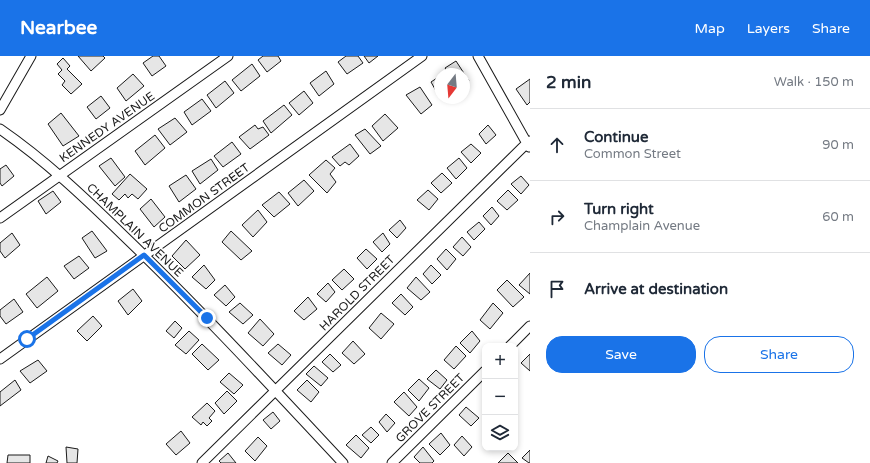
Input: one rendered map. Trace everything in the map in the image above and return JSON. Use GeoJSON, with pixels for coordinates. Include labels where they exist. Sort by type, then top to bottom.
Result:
{"type":"FeatureCollection","features":[{"type":"Feature","properties":{"kind":"street"},"geometry":{"type":"LineString","coordinates":[[0,110],[32,56]]}},
{"type":"Feature","properties":{"kind":"street","name":"KENNEDY AVENUE"},"geometry":{"type":"LineString","coordinates":[[0,218],[228,56]]}},
{"type":"Feature","properties":{"kind":"street","name":"COMMON STREET"},"geometry":{"type":"LineString","coordinates":[[0,359],[422,56]]}},
{"type":"Feature","properties":{"kind":"street"},"geometry":{"type":"LineString","coordinates":[[478,56],[529,144]]}},
{"type":"Feature","properties":{"kind":"street","name":"CHAMPLAIN AVENUE"},"geometry":{"type":"LineString","coordinates":[[0,129],[25,146],[60,176],[144,255],[191,301],[343,463]]}},
{"type":"Feature","properties":{"kind":"street","name":"HAROLD STREET"},"geometry":{"type":"LineString","coordinates":[[202,463],[529,144]]}},
{"type":"Feature","properties":{"kind":"street"},"geometry":{"type":"LineString","coordinates":[[513,343],[530,326]]}},
{"type":"Feature","properties":{"kind":"street","name":"GROVE STREET"},"geometry":{"type":"LineString","coordinates":[[392,463],[482,374]]}},
{"type":"Feature","properties":{"kind":"building"},"geometry":{"type":"Polygon","coordinates":[[[78,56],[103,56],[105,58],[91,71],[78,56]]]}},
{"type":"Feature","properties":{"kind":"building"},"geometry":{"type":"Polygon","coordinates":[[[153,56],[159,56],[166,66],[152,76],[143,63],[153,56]]]}},
{"type":"Feature","properties":{"kind":"building"},"geometry":{"type":"Polygon","coordinates":[[[263,56],[278,56],[281,61],[267,72],[258,60],[263,56]]]}},
{"type":"Feature","properties":{"kind":"building"},"geometry":{"type":"Polygon","coordinates":[[[346,56],[358,56],[363,63],[347,74],[338,62],[346,56]]]}},
{"type":"Feature","properties":{"kind":"building"},"geometry":{"type":"Polygon","coordinates":[[[364,56],[378,56],[369,63],[364,56]]]}},
{"type":"Feature","properties":{"kind":"building"},"geometry":{"type":"Polygon","coordinates":[[[63,58],[70,66],[67,69],[82,84],[71,94],[62,85],[65,81],[58,74],[62,70],[57,64],[63,58]]]}},
{"type":"Feature","properties":{"kind":"building"},"geometry":{"type":"Polygon","coordinates":[[[456,61],[461,68],[445,68],[456,61]]]}},
{"type":"Feature","properties":{"kind":"building"},"geometry":{"type":"Polygon","coordinates":[[[252,64],[260,76],[241,91],[232,80],[252,64]]]}},
{"type":"Feature","properties":{"kind":"building"},"geometry":{"type":"Polygon","coordinates":[[[326,71],[334,84],[319,96],[310,83],[326,71]]]}},
{"type":"Feature","properties":{"kind":"building"},"geometry":{"type":"Polygon","coordinates":[[[133,74],[144,86],[126,101],[117,88],[133,74]]]}},
{"type":"Feature","properties":{"kind":"building"},"geometry":{"type":"Polygon","coordinates":[[[530,79],[530,102],[527,105],[516,89],[530,79]]]}},
{"type":"Feature","properties":{"kind":"building"},"geometry":{"type":"Polygon","coordinates":[[[434,80],[434,87],[431,82],[434,80]]]}},
{"type":"Feature","properties":{"kind":"building"},"geometry":{"type":"Polygon","coordinates":[[[225,81],[234,93],[216,108],[207,95],[225,81]]]}},
{"type":"Feature","properties":{"kind":"building"},"geometry":{"type":"Polygon","coordinates":[[[420,87],[432,105],[421,114],[406,95],[420,87]]]}},
{"type":"Feature","properties":{"kind":"building"},"geometry":{"type":"Polygon","coordinates":[[[304,91],[313,103],[299,115],[289,103],[304,91]]]}},
{"type":"Feature","properties":{"kind":"building"},"geometry":{"type":"Polygon","coordinates":[[[101,96],[110,108],[96,119],[87,107],[101,96]]]}},
{"type":"Feature","properties":{"kind":"building"},"geometry":{"type":"Polygon","coordinates":[[[202,99],[211,111],[192,125],[184,112],[202,99]]]}},
{"type":"Feature","properties":{"kind":"building"},"geometry":{"type":"Polygon","coordinates":[[[284,105],[292,115],[271,133],[263,121],[284,105]]]}},
{"type":"Feature","properties":{"kind":"building"},"geometry":{"type":"Polygon","coordinates":[[[61,113],[79,136],[63,146],[48,124],[61,113]]]}},
{"type":"Feature","properties":{"kind":"building"},"geometry":{"type":"Polygon","coordinates":[[[385,114],[398,128],[383,141],[372,126],[385,114]]]}},
{"type":"Feature","properties":{"kind":"building"},"geometry":{"type":"Polygon","coordinates":[[[175,118],[187,132],[170,145],[158,129],[175,118]]]}},
{"type":"Feature","properties":{"kind":"building"},"geometry":{"type":"Polygon","coordinates":[[[255,125],[258,129],[263,127],[269,135],[250,149],[239,137],[255,125]]]}},
{"type":"Feature","properties":{"kind":"building"},"geometry":{"type":"Polygon","coordinates":[[[488,125],[496,135],[486,144],[479,134],[488,125]]]}},
{"type":"Feature","properties":{"kind":"building"},"geometry":{"type":"Polygon","coordinates":[[[365,129],[381,146],[370,154],[355,135],[365,129]]]}},
{"type":"Feature","properties":{"kind":"building"},"geometry":{"type":"Polygon","coordinates":[[[155,135],[165,148],[145,165],[135,151],[155,135]]]}},
{"type":"Feature","properties":{"kind":"building"},"geometry":{"type":"Polygon","coordinates":[[[232,142],[241,154],[223,167],[214,156],[232,142]]]}},
{"type":"Feature","properties":{"kind":"building"},"geometry":{"type":"Polygon","coordinates":[[[350,144],[359,156],[349,165],[345,162],[340,166],[332,157],[350,144]]]}},
{"type":"Feature","properties":{"kind":"building"},"geometry":{"type":"Polygon","coordinates":[[[471,144],[481,153],[471,163],[461,152],[471,144]]]}},
{"type":"Feature","properties":{"kind":"building"},"geometry":{"type":"Polygon","coordinates":[[[111,158],[125,177],[115,186],[99,166],[111,158]]]}},
{"type":"Feature","properties":{"kind":"building"},"geometry":{"type":"Polygon","coordinates":[[[459,158],[467,168],[456,179],[447,168],[459,158]]]}},
{"type":"Feature","properties":{"kind":"building"},"geometry":{"type":"Polygon","coordinates":[[[211,159],[218,170],[200,184],[192,171],[211,159]]]}},
{"type":"Feature","properties":{"kind":"building"},"geometry":{"type":"Polygon","coordinates":[[[326,160],[335,168],[330,174],[336,182],[327,193],[309,175],[326,160]]]}},
{"type":"Feature","properties":{"kind":"building"},"geometry":{"type":"Polygon","coordinates":[[[6,165],[14,176],[2,186],[0,183],[0,169],[6,165]]]}},
{"type":"Feature","properties":{"kind":"building"},"geometry":{"type":"Polygon","coordinates":[[[442,173],[452,183],[441,193],[431,183],[442,173]]]}},
{"type":"Feature","properties":{"kind":"building"},"geometry":{"type":"Polygon","coordinates":[[[130,174],[147,189],[138,199],[132,194],[128,198],[125,194],[119,200],[112,194],[130,174]]]}},
{"type":"Feature","properties":{"kind":"building"},"geometry":{"type":"Polygon","coordinates":[[[186,175],[196,189],[179,202],[169,186],[186,175]]]}},
{"type":"Feature","properties":{"kind":"building"},"geometry":{"type":"Polygon","coordinates":[[[521,176],[529,185],[521,194],[511,184],[521,176]]]}},
{"type":"Feature","properties":{"kind":"building"},"geometry":{"type":"Polygon","coordinates":[[[304,180],[314,191],[298,206],[288,193],[304,180]]]}},
{"type":"Feature","properties":{"kind":"building"},"geometry":{"type":"Polygon","coordinates":[[[428,190],[438,199],[429,210],[417,200],[428,190]]]}},
{"type":"Feature","properties":{"kind":"building"},"geometry":{"type":"Polygon","coordinates":[[[508,190],[518,200],[507,210],[497,201],[508,190]]]}},
{"type":"Feature","properties":{"kind":"building"},"geometry":{"type":"Polygon","coordinates":[[[53,191],[61,202],[46,214],[38,201],[53,191]]]}},
{"type":"Feature","properties":{"kind":"building"},"geometry":{"type":"Polygon","coordinates":[[[279,192],[290,204],[274,217],[262,205],[279,192]]]}},
{"type":"Feature","properties":{"kind":"building"},"geometry":{"type":"Polygon","coordinates":[[[151,199],[165,217],[154,227],[140,209],[151,199]]]}},
{"type":"Feature","properties":{"kind":"building"},"geometry":{"type":"Polygon","coordinates":[[[492,207],[499,216],[491,225],[483,216],[492,207]]]}},
{"type":"Feature","properties":{"kind":"building"},"geometry":{"type":"Polygon","coordinates":[[[258,210],[267,222],[253,237],[242,225],[258,210]]]}},
{"type":"Feature","properties":{"kind":"building"},"geometry":{"type":"Polygon","coordinates":[[[400,220],[406,228],[397,238],[389,230],[400,220]]]}},
{"type":"Feature","properties":{"kind":"building"},"geometry":{"type":"Polygon","coordinates":[[[479,222],[485,229],[474,240],[467,232],[479,222]]]}},
{"type":"Feature","properties":{"kind":"building"},"geometry":{"type":"Polygon","coordinates":[[[92,231],[107,251],[95,258],[82,238],[92,231]]]}},
{"type":"Feature","properties":{"kind":"building"},"geometry":{"type":"Polygon","coordinates":[[[231,231],[252,251],[241,260],[222,242],[231,231]]]}},
{"type":"Feature","properties":{"kind":"building"},"geometry":{"type":"Polygon","coordinates":[[[12,233],[20,245],[5,258],[0,251],[0,243],[12,233]]]}},
{"type":"Feature","properties":{"kind":"building"},"geometry":{"type":"Polygon","coordinates":[[[383,233],[390,244],[382,252],[373,242],[383,233]]]}},
{"type":"Feature","properties":{"kind":"building"},"geometry":{"type":"Polygon","coordinates":[[[462,237],[471,247],[463,256],[453,247],[462,237]]]}},
{"type":"Feature","properties":{"kind":"building"},"geometry":{"type":"Polygon","coordinates":[[[186,240],[200,255],[185,269],[172,256],[186,240]]]}},
{"type":"Feature","properties":{"kind":"building"},"geometry":{"type":"Polygon","coordinates":[[[366,249],[377,259],[367,269],[357,258],[366,249]]]}},
{"type":"Feature","properties":{"kind":"building"},"geometry":{"type":"Polygon","coordinates":[[[446,249],[456,259],[447,270],[437,259],[446,249]]]}},
{"type":"Feature","properties":{"kind":"building"},"geometry":{"type":"Polygon","coordinates":[[[79,256],[89,268],[74,279],[64,266],[79,256]]]}},
{"type":"Feature","properties":{"kind":"building"},"geometry":{"type":"Polygon","coordinates":[[[204,265],[215,280],[206,289],[192,277],[204,265]]]}},
{"type":"Feature","properties":{"kind":"building"},"geometry":{"type":"Polygon","coordinates":[[[431,265],[441,275],[432,284],[423,274],[431,265]]]}},
{"type":"Feature","properties":{"kind":"building"},"geometry":{"type":"Polygon","coordinates":[[[344,269],[354,279],[342,290],[332,280],[344,269]]]}},
{"type":"Feature","properties":{"kind":"building"},"geometry":{"type":"Polygon","coordinates":[[[530,273],[530,294],[519,285],[530,273]]]}},
{"type":"Feature","properties":{"kind":"building"},"geometry":{"type":"Polygon","coordinates":[[[47,277],[58,291],[37,308],[26,294],[47,277]]]}},
{"type":"Feature","properties":{"kind":"building"},"geometry":{"type":"Polygon","coordinates":[[[416,277],[430,292],[421,300],[407,288],[416,277]]]}},
{"type":"Feature","properties":{"kind":"building"},"geometry":{"type":"Polygon","coordinates":[[[507,280],[524,297],[513,307],[497,290],[507,280]]]}},
{"type":"Feature","properties":{"kind":"building"},"geometry":{"type":"Polygon","coordinates":[[[328,283],[335,292],[326,302],[317,294],[328,283]]]}},
{"type":"Feature","properties":{"kind":"building"},"geometry":{"type":"Polygon","coordinates":[[[225,285],[235,297],[226,306],[214,295],[225,285]]]}},
{"type":"Feature","properties":{"kind":"building"},"geometry":{"type":"Polygon","coordinates":[[[133,289],[142,301],[128,315],[118,301],[133,289]]]}},
{"type":"Feature","properties":{"kind":"building"},"geometry":{"type":"Polygon","coordinates":[[[401,294],[413,307],[405,315],[392,303],[401,294]]]}},
{"type":"Feature","properties":{"kind":"building"},"geometry":{"type":"Polygon","coordinates":[[[308,297],[317,309],[304,320],[294,311],[308,297]]]}},
{"type":"Feature","properties":{"kind":"building"},"geometry":{"type":"Polygon","coordinates":[[[14,299],[23,312],[6,324],[0,316],[0,310],[14,299]]]}},
{"type":"Feature","properties":{"kind":"building"},"geometry":{"type":"Polygon","coordinates":[[[240,303],[253,315],[243,324],[229,312],[240,303]]]}},
{"type":"Feature","properties":{"kind":"building"},"geometry":{"type":"Polygon","coordinates":[[[493,303],[503,313],[490,329],[480,320],[493,303]]]}},
{"type":"Feature","properties":{"kind":"building"},"geometry":{"type":"Polygon","coordinates":[[[381,313],[394,324],[381,339],[369,328],[381,313]]]}},
{"type":"Feature","properties":{"kind":"building"},"geometry":{"type":"Polygon","coordinates":[[[93,316],[102,326],[87,341],[77,331],[93,316]]]}},
{"type":"Feature","properties":{"kind":"building"},"geometry":{"type":"Polygon","coordinates":[[[260,319],[274,334],[263,346],[248,333],[260,319]]]}},
{"type":"Feature","properties":{"kind":"building"},"geometry":{"type":"Polygon","coordinates":[[[175,321],[182,328],[174,338],[166,331],[175,321]]]}},
{"type":"Feature","properties":{"kind":"building"},"geometry":{"type":"Polygon","coordinates":[[[189,331],[199,340],[186,354],[175,345],[189,331]]]}},
{"type":"Feature","properties":{"kind":"building"},"geometry":{"type":"Polygon","coordinates":[[[472,331],[480,341],[470,353],[460,343],[472,331]]]}},
{"type":"Feature","properties":{"kind":"building"},"geometry":{"type":"Polygon","coordinates":[[[353,341],[365,354],[354,364],[342,353],[353,341]]]}},
{"type":"Feature","properties":{"kind":"building"},"geometry":{"type":"Polygon","coordinates":[[[202,344],[219,360],[208,370],[192,354],[202,344]]]}},
{"type":"Feature","properties":{"kind":"building"},"geometry":{"type":"Polygon","coordinates":[[[278,344],[291,355],[282,365],[268,353],[278,344]]]}},
{"type":"Feature","properties":{"kind":"building"},"geometry":{"type":"Polygon","coordinates":[[[456,346],[466,356],[454,369],[444,360],[456,346]]]}},
{"type":"Feature","properties":{"kind":"building"},"geometry":{"type":"Polygon","coordinates":[[[330,354],[341,365],[333,372],[322,362],[330,354]]]}},
{"type":"Feature","properties":{"kind":"building"},"geometry":{"type":"Polygon","coordinates":[[[530,354],[530,371],[521,363],[530,354]]]}},
{"type":"Feature","properties":{"kind":"building"},"geometry":{"type":"Polygon","coordinates":[[[38,360],[47,371],[30,383],[20,371],[38,360]]]}},
{"type":"Feature","properties":{"kind":"building"},"geometry":{"type":"Polygon","coordinates":[[[314,366],[328,378],[321,386],[306,374],[314,366]]]}},
{"type":"Feature","properties":{"kind":"building"},"geometry":{"type":"Polygon","coordinates":[[[436,370],[447,380],[440,389],[427,379],[436,370]]]}},
{"type":"Feature","properties":{"kind":"building"},"geometry":{"type":"Polygon","coordinates":[[[229,373],[243,385],[234,394],[220,382],[229,373]]]}},
{"type":"Feature","properties":{"kind":"building"},"geometry":{"type":"Polygon","coordinates":[[[419,379],[429,388],[419,401],[408,390],[419,379]]]}},
{"type":"Feature","properties":{"kind":"building"},"geometry":{"type":"Polygon","coordinates":[[[15,380],[21,390],[0,406],[0,392],[15,380]]]}},
{"type":"Feature","properties":{"kind":"building"},"geometry":{"type":"Polygon","coordinates":[[[307,380],[319,392],[311,402],[297,390],[307,380]]]}},
{"type":"Feature","properties":{"kind":"building"},"geometry":{"type":"Polygon","coordinates":[[[227,391],[237,401],[224,414],[215,403],[227,391]]]}},
{"type":"Feature","properties":{"kind":"building"},"geometry":{"type":"Polygon","coordinates":[[[404,392],[417,407],[409,416],[394,402],[404,392]]]}},
{"type":"Feature","properties":{"kind":"building"},"geometry":{"type":"Polygon","coordinates":[[[207,403],[215,411],[209,418],[212,421],[207,426],[203,422],[201,425],[192,417],[207,403]]]}},
{"type":"Feature","properties":{"kind":"building"},"geometry":{"type":"Polygon","coordinates":[[[466,407],[479,418],[471,426],[459,415],[466,407]]]}},
{"type":"Feature","properties":{"kind":"building"},"geometry":{"type":"Polygon","coordinates":[[[273,412],[280,421],[271,429],[263,420],[273,412]]]}},
{"type":"Feature","properties":{"kind":"building"},"geometry":{"type":"Polygon","coordinates":[[[386,414],[395,423],[387,432],[379,422],[386,414]]]}},
{"type":"Feature","properties":{"kind":"building"},"geometry":{"type":"Polygon","coordinates":[[[371,427],[379,435],[371,443],[362,435],[371,427]]]}},
{"type":"Feature","properties":{"kind":"building"},"geometry":{"type":"Polygon","coordinates":[[[181,431],[190,443],[176,455],[166,444],[181,431]]]}},
{"type":"Feature","properties":{"kind":"building"},"geometry":{"type":"Polygon","coordinates":[[[441,433],[450,445],[440,455],[429,444],[441,433]]]}},
{"type":"Feature","properties":{"kind":"building"},"geometry":{"type":"Polygon","coordinates":[[[356,435],[369,448],[361,458],[346,445],[356,435]]]}},
{"type":"Feature","properties":{"kind":"building"},"geometry":{"type":"Polygon","coordinates":[[[462,436],[472,447],[464,456],[454,445],[462,436]]]}},
{"type":"Feature","properties":{"kind":"building"},"geometry":{"type":"Polygon","coordinates":[[[258,437],[267,446],[255,461],[245,451],[258,437]]]}},
{"type":"Feature","properties":{"kind":"building"},"geometry":{"type":"Polygon","coordinates":[[[66,447],[78,449],[77,463],[67,463],[66,447]]]}},
{"type":"Feature","properties":{"kind":"building"},"geometry":{"type":"Polygon","coordinates":[[[423,447],[434,461],[432,463],[420,463],[414,457],[423,447]]]}},
{"type":"Feature","properties":{"kind":"building"},"geometry":{"type":"Polygon","coordinates":[[[530,450],[530,463],[529,463],[522,458],[530,450]]]}},
{"type":"Feature","properties":{"kind":"building"},"geometry":{"type":"Polygon","coordinates":[[[228,453],[236,463],[221,463],[219,461],[228,453]]]}},
{"type":"Feature","properties":{"kind":"building"},"geometry":{"type":"Polygon","coordinates":[[[508,453],[518,463],[498,463],[508,453]]]}},
{"type":"Feature","properties":{"kind":"building"},"geometry":{"type":"Polygon","coordinates":[[[8,455],[30,455],[30,463],[7,463],[8,455]]]}},
{"type":"Feature","properties":{"kind":"building"},"geometry":{"type":"Polygon","coordinates":[[[48,456],[58,461],[57,463],[46,463],[48,456]]]}},
{"type":"Feature","properties":{"kind":"route"},"geometry":{"type":"LineString","coordinates":[[27,339],[144,255],[207,318]]}}]}
